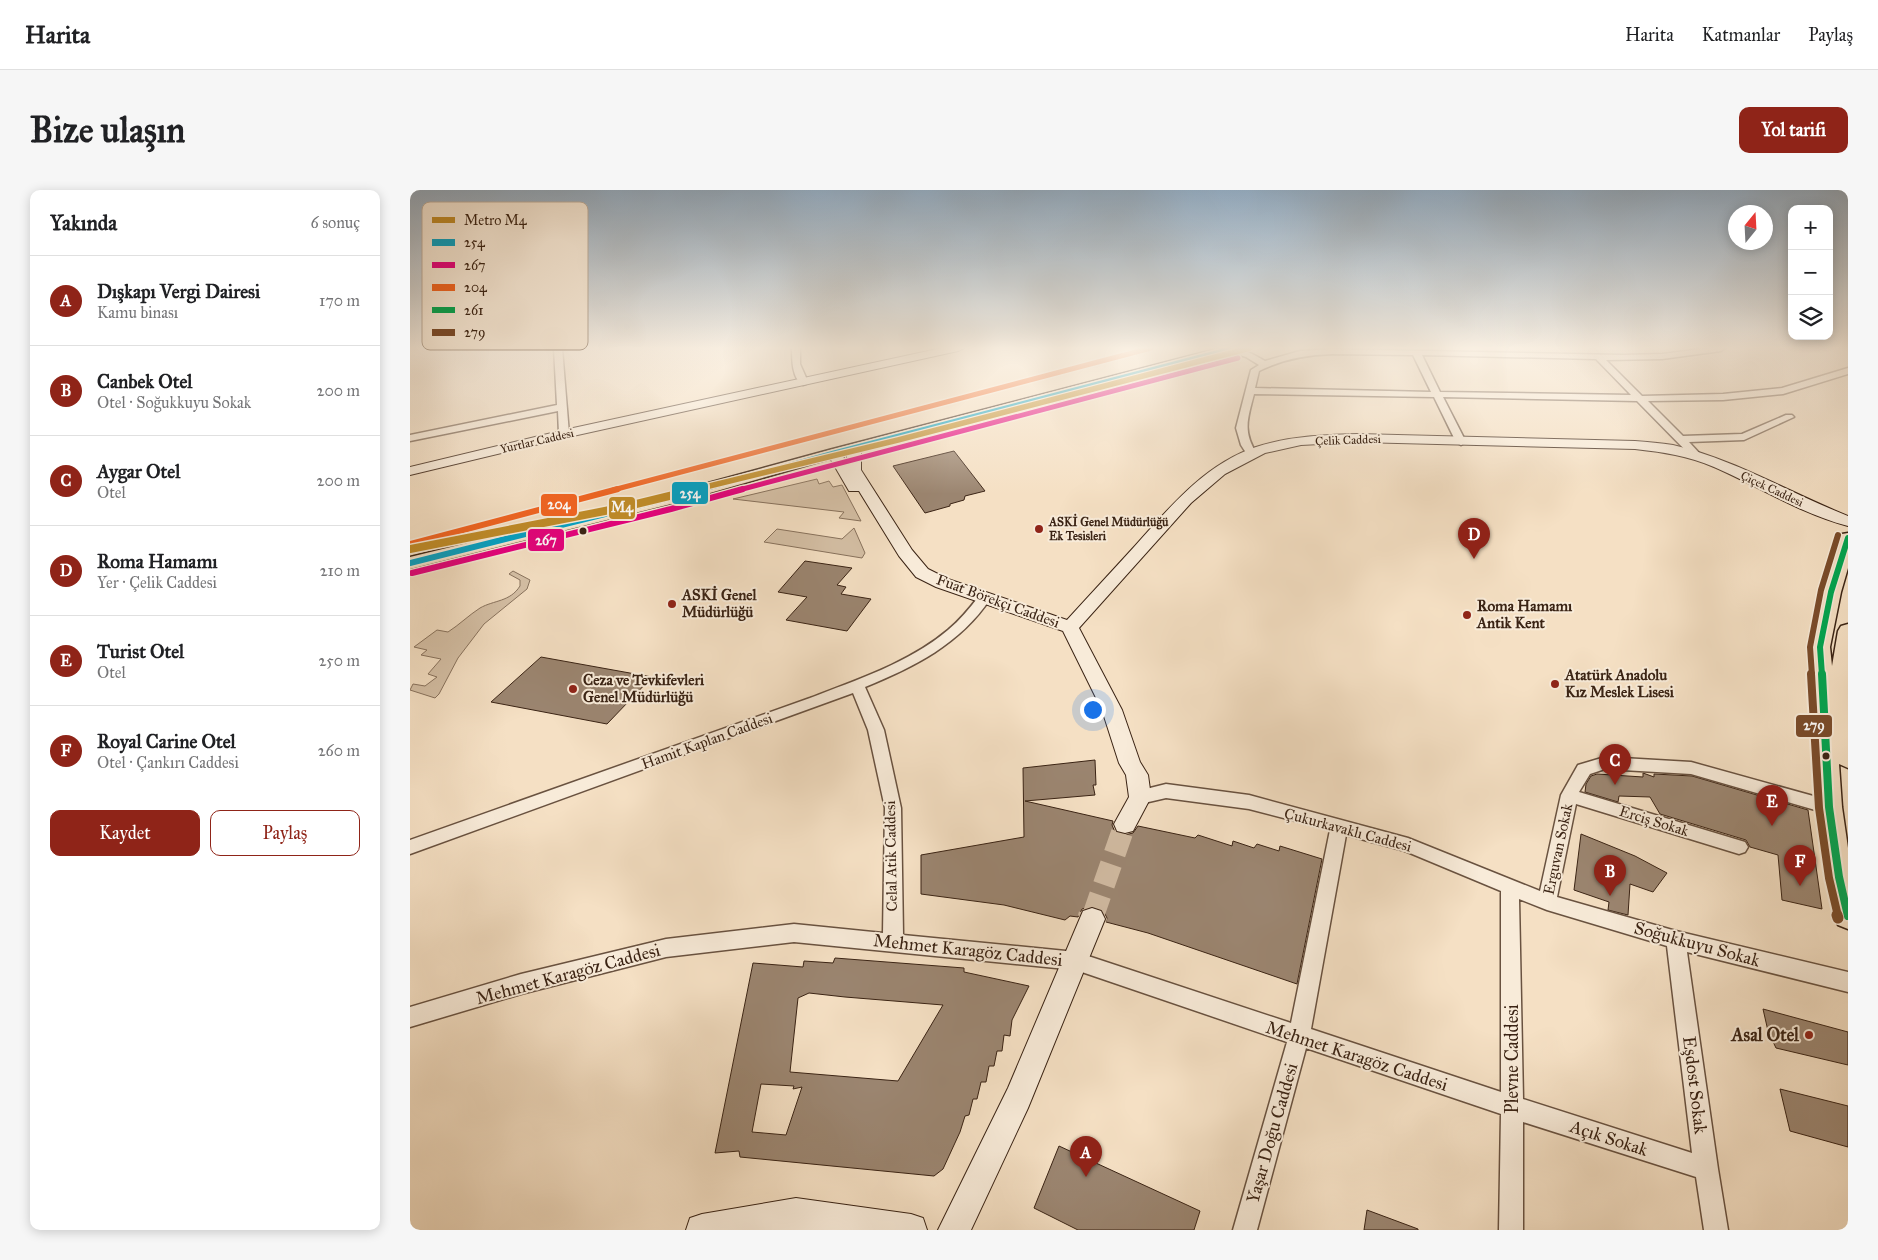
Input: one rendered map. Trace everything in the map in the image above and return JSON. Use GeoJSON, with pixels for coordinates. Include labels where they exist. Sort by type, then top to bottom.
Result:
{"type":"FeatureCollection","features":[{"type":"Feature","properties":{"kind":"main road"},"geometry":{"type":"LineString","coordinates":[[410,563],[651,491],[1001,397]]}},
{"type":"Feature","properties":{"kind":"main road"},"geometry":{"type":"LineString","coordinates":[[410,554],[715,486],[1051,397]]}},
{"type":"Feature","properties":{"kind":"main road"},"geometry":{"type":"LineString","coordinates":[[410,548],[527,529]]}},
{"type":"Feature","properties":{"kind":"main road"},"geometry":{"type":"LineString","coordinates":[[410,571],[527,529]]}},
{"type":"Feature","properties":{"kind":"main road"},"geometry":{"type":"LineString","coordinates":[[1848,538],[1831,592],[1820,647],[1829,807],[1839,877],[1848,916]]}},
{"type":"Feature","properties":{"kind":"main road"},"geometry":{"type":"LineString","coordinates":[[1847,646],[1842,668],[1848,760]]}},
{"type":"Feature","properties":{"kind":"street"},"geometry":{"type":"LineString","coordinates":[[561,397],[564,434]]}},
{"type":"Feature","properties":{"kind":"street","name":"Yurtlar Caddesi"},"geometry":{"type":"LineString","coordinates":[[410,471],[564,434],[735,397]]}},
{"type":"Feature","properties":{"kind":"street"},"geometry":{"type":"LineString","coordinates":[[1249,397],[1241,428],[1246,445],[1252,454]]}},
{"type":"Feature","properties":{"kind":"street"},"geometry":{"type":"LineString","coordinates":[[1438,397],[1461,442]]}},
{"type":"Feature","properties":{"kind":"street"},"geometry":{"type":"LineString","coordinates":[[1474,397],[1642,399],[1728,397]]}},
{"type":"Feature","properties":{"kind":"street"},"geometry":{"type":"LineString","coordinates":[[1639,397],[1697,456]]}},
{"type":"Feature","properties":{"kind":"street"},"geometry":{"type":"LineString","coordinates":[[410,438],[562,407]]}},
{"type":"Feature","properties":{"kind":"street"},"geometry":{"type":"LineString","coordinates":[[1681,439],[1744,437],[1788,417]]}},
{"type":"Feature","properties":{"kind":"street","name":"Çelik Caddesi"},"geometry":{"type":"LineString","coordinates":[[1070,627],[1169,516],[1208,479],[1228,465],[1252,454],[1282,444],[1328,439],[1635,445],[1671,449],[1697,456]]}},
{"type":"Feature","properties":{"kind":"street","name":"Fuat Börekçi Caddesi"},"geometry":{"type":"LineString","coordinates":[[854,448],[854,470],[904,554],[922,573],[980,604]]}},
{"type":"Feature","properties":{"kind":"street","name":"Fuat Börekçi Caddesi"},"geometry":{"type":"LineString","coordinates":[[834,453],[891,556],[900,569],[925,588],[1070,627],[1112,710],[1130,762],[1137,774],[1140,797]]}},
{"type":"Feature","properties":{"kind":"street","name":"Çiçek Caddesi"},"geometry":{"type":"LineString","coordinates":[[1697,456],[1717,463],[1800,502],[1848,521]]}},
{"type":"Feature","properties":{"kind":"street","name":"Hamit Kaplan Caddesi"},"geometry":{"type":"LineString","coordinates":[[410,846],[815,702],[857,685],[915,657],[950,635],[980,604]]}},
{"type":"Feature","properties":{"kind":"street","name":"Celal Atik Caddesi"},"geometry":{"type":"LineString","coordinates":[[857,685],[876,730],[893,808],[893,942]]}},
{"type":"Feature","properties":{"kind":"street","name":"Erguvan Sokak"},"geometry":{"type":"LineString","coordinates":[[1547,902],[1569,795],[1584,769],[1604,763],[1691,768],[1829,807]]}},
{"type":"Feature","properties":{"kind":"street","name":"Çukurkavaklı Caddesi"},"geometry":{"type":"LineString","coordinates":[[1140,797],[1166,791],[1249,802],[1408,845],[1547,902]]}},
{"type":"Feature","properties":{"kind":"street","name":"Erciş Sokak"},"geometry":{"type":"LineString","coordinates":[[1569,795],[1739,847]]}},
{"type":"Feature","properties":{"kind":"street"},"geometry":{"type":"LineString","coordinates":[[1126,824],[1140,797]]}},
{"type":"Feature","properties":{"kind":"street","name":"Yaşar Doğu Caddesi"},"geometry":{"type":"LineString","coordinates":[[1245,1230],[1299,1037],[1339,827]]}},
{"type":"Feature","properties":{"kind":"street","name":"Plevne Caddesi"},"geometry":{"type":"LineString","coordinates":[[1510,888],[1511,1230]]}},
{"type":"Feature","properties":{"kind":"street","name":"Soğukkuyu Sokak"},"geometry":{"type":"LineString","coordinates":[[1547,902],[1676,940],[1848,982]]}},
{"type":"Feature","properties":{"kind":"street"},"geometry":{"type":"LineString","coordinates":[[954,1230],[1018,1098],[1092,919]]}},
{"type":"Feature","properties":{"kind":"street","name":"Mehmet Karagöz Caddesi"},"geometry":{"type":"LineString","coordinates":[[410,1017],[521,984],[666,948],[794,933],[1076,961],[1512,1107]]}},
{"type":"Feature","properties":{"kind":"street","name":"Eşdost Sokak"},"geometry":{"type":"LineString","coordinates":[[1676,940],[1706,1169],[1716,1230]]}},
{"type":"Feature","properties":{"kind":"street","name":"Açık Sokak"},"geometry":{"type":"LineString","coordinates":[[1512,1107],[1706,1169]]}},
{"type":"Feature","properties":{"kind":"street"},"geometry":{"type":"LineString","coordinates":[[702,1230],[796,1214],[911,1230]]}},
{"type":"Feature","properties":{"kind":"shaded area"},"geometry":{"type":"Polygon","coordinates":[[[817,479],[819,484],[829,481],[833,487],[842,485],[861,521],[839,518],[844,512],[733,499],[817,479]]]}},
{"type":"Feature","properties":{"kind":"shaded area"},"geometry":{"type":"Polygon","coordinates":[[[854,528],[865,553],[862,558],[764,542],[777,529],[842,539],[854,528]]]}},
{"type":"Feature","properties":{"kind":"shaded area"},"geometry":{"type":"Polygon","coordinates":[[[513,571],[530,580],[527,589],[484,624],[458,658],[439,694],[435,698],[410,690],[413,684],[425,686],[437,677],[428,674],[441,659],[421,655],[427,650],[414,647],[437,630],[448,632],[485,605],[512,595],[520,586],[520,580],[509,574],[513,571]]]}},
{"type":"Feature","properties":{"kind":"building"},"geometry":{"type":"Polygon","coordinates":[[[954,451],[985,491],[965,496],[964,500],[950,504],[950,506],[925,513],[893,466],[954,451]]]}},
{"type":"Feature","properties":{"kind":"building"},"geometry":{"type":"Polygon","coordinates":[[[805,561],[852,568],[837,585],[846,587],[841,594],[871,599],[847,631],[786,620],[807,597],[778,592],[805,561]]]}},
{"type":"Feature","properties":{"kind":"building","name":"Ceza ve Tevkifevleri Genel Müdürlüğü"},"geometry":{"type":"Polygon","coordinates":[[[541,657],[652,677],[607,724],[491,702],[541,657]]]}},
{"type":"Feature","properties":{"kind":"building"},"geometry":{"type":"Polygon","coordinates":[[[1095,760],[1096,785],[1093,785],[1095,795],[1025,801],[1113,821],[1112,825],[1115,832],[1125,835],[1133,833],[1138,826],[1195,838],[1198,835],[1232,846],[1233,841],[1254,848],[1257,844],[1279,851],[1280,846],[1322,859],[1297,984],[1148,933],[1106,922],[1107,918],[1103,910],[1093,906],[1082,909],[1078,917],[1070,916],[1065,920],[1004,905],[921,894],[921,855],[1024,837],[1023,768],[1095,760]]]}},
{"type":"Feature","properties":{"kind":"building"},"geometry":{"type":"Polygon","coordinates":[[[1643,773],[1654,777],[1654,774],[1692,776],[1808,810],[1822,909],[1782,900],[1778,855],[1750,847],[1746,840],[1660,814],[1650,797],[1619,796],[1618,802],[1585,792],[1586,784],[1591,776],[1597,774],[1643,777],[1643,773]]]}},
{"type":"Feature","properties":{"kind":"building"},"geometry":{"type":"Polygon","coordinates":[[[1581,834],[1635,856],[1667,873],[1653,892],[1630,884],[1628,915],[1608,910],[1609,902],[1574,890],[1581,834]]]}},
{"type":"Feature","properties":{"kind":"building"},"geometry":{"type":"Polygon","coordinates":[[[835,958],[964,968],[964,972],[1029,986],[1012,1020],[1010,1036],[1004,1035],[1002,1051],[997,1051],[994,1066],[989,1066],[986,1082],[981,1082],[977,1099],[973,1099],[969,1115],[965,1116],[960,1132],[943,1169],[934,1176],[740,1157],[739,1151],[715,1153],[753,963],[803,967],[804,961],[833,963],[835,958]],[[809,993],[798,998],[790,1072],[898,1081],[943,1005],[845,997],[809,993]],[[761,1084],[752,1132],[786,1135],[802,1087],[793,1089],[794,1086],[761,1084]]]}},
{"type":"Feature","properties":{"kind":"building","name":"Asal Otel"},"geometry":{"type":"Polygon","coordinates":[[[1763,1009],[1848,1032],[1848,1065],[1776,1048],[1768,1031],[1763,1009]]]}},
{"type":"Feature","properties":{"kind":"building"},"geometry":{"type":"Polygon","coordinates":[[[1780,1089],[1848,1106],[1848,1147],[1790,1131],[1780,1089]]]}},
{"type":"Feature","properties":{"kind":"building"},"geometry":{"type":"Polygon","coordinates":[[[1059,1146],[1200,1211],[1194,1230],[1078,1230],[1034,1208],[1059,1146]]]}},
{"type":"Feature","properties":{"kind":"building"},"geometry":{"type":"Polygon","coordinates":[[[1367,1210],[1418,1229],[1418,1230],[1364,1230],[1367,1210]]]}},
{"type":"Feature","properties":{"kind":"tunnel"},"geometry":{"type":"LineString","coordinates":[[1093,916],[1125,824]]}},
{"type":"Feature","properties":{"kind":"tunnel"},"geometry":{"type":"LineString","coordinates":[[1092,919],[1093,915]]}},
{"type":"Feature","properties":{"kind":"metro line","name":"M4"},"geometry":{"type":"LineString","coordinates":[[410,549],[620,508],[898,440],[1064,397]]}},
{"type":"Feature","properties":{"kind":"transit line","name":"204"},"geometry":{"type":"LineString","coordinates":[[410,544],[968,397]]}},
{"type":"Feature","properties":{"kind":"transit line","name":"254"},"geometry":{"type":"LineString","coordinates":[[410,563],[669,499],[834,453],[1050,397]]}},
{"type":"Feature","properties":{"kind":"transit line","name":"267"},"geometry":{"type":"LineString","coordinates":[[412,573],[671,509],[1091,397]]}},
{"type":"Feature","properties":{"kind":"transit line","name":"279"},"geometry":{"type":"LineString","coordinates":[[1838,535],[1821,590],[1810,647],[1819,808],[1829,878],[1838,918]]}},
{"type":"Feature","properties":{"kind":"transit line","name":"261"},"geometry":{"type":"LineString","coordinates":[[1848,538],[1831,592],[1820,647],[1829,807],[1839,877],[1848,916]]}},
{"type":"Feature","properties":{"kind":"place","name":"ASKİ Genel Müdürlüğü Ek Tesisleri"},"geometry":{"type":"Point","coordinates":[1039,529]}},
{"type":"Feature","properties":{"kind":"place","name":"Roma Hamamı"},"geometry":{"type":"Point","coordinates":[1474,559]}},
{"type":"Feature","properties":{"kind":"place","name":"ASKİ Genel Müdürlüğü"},"geometry":{"type":"Point","coordinates":[672,604]}},
{"type":"Feature","properties":{"kind":"place","name":"Roma Hamamı Antik Kent"},"geometry":{"type":"Point","coordinates":[1467,615]}},
{"type":"Feature","properties":{"kind":"place","name":"Atatürk Anadolu Kız Meslek Lisesi"},"geometry":{"type":"Point","coordinates":[1555,684]}},
{"type":"Feature","properties":{"kind":"place","name":"Ceza ve Tevkifevleri Genel Müdürlüğü"},"geometry":{"type":"Point","coordinates":[573,689]}},
{"type":"Feature","properties":{"kind":"place","name":"Aygar Otel"},"geometry":{"type":"Point","coordinates":[1615,785]}},
{"type":"Feature","properties":{"kind":"place","name":"Turist Otel"},"geometry":{"type":"Point","coordinates":[1772,826]}},
{"type":"Feature","properties":{"kind":"place","name":"Royal Carine Otel"},"geometry":{"type":"Point","coordinates":[1800,886]}},
{"type":"Feature","properties":{"kind":"place","name":"Canbek Otel"},"geometry":{"type":"Point","coordinates":[1610,896]}},
{"type":"Feature","properties":{"kind":"place","name":"Asal Otel"},"geometry":{"type":"Point","coordinates":[1809,1035]}},
{"type":"Feature","properties":{"kind":"place","name":"Dışkapı Vergi Dairesi"},"geometry":{"type":"Point","coordinates":[1086,1177]}}]}
